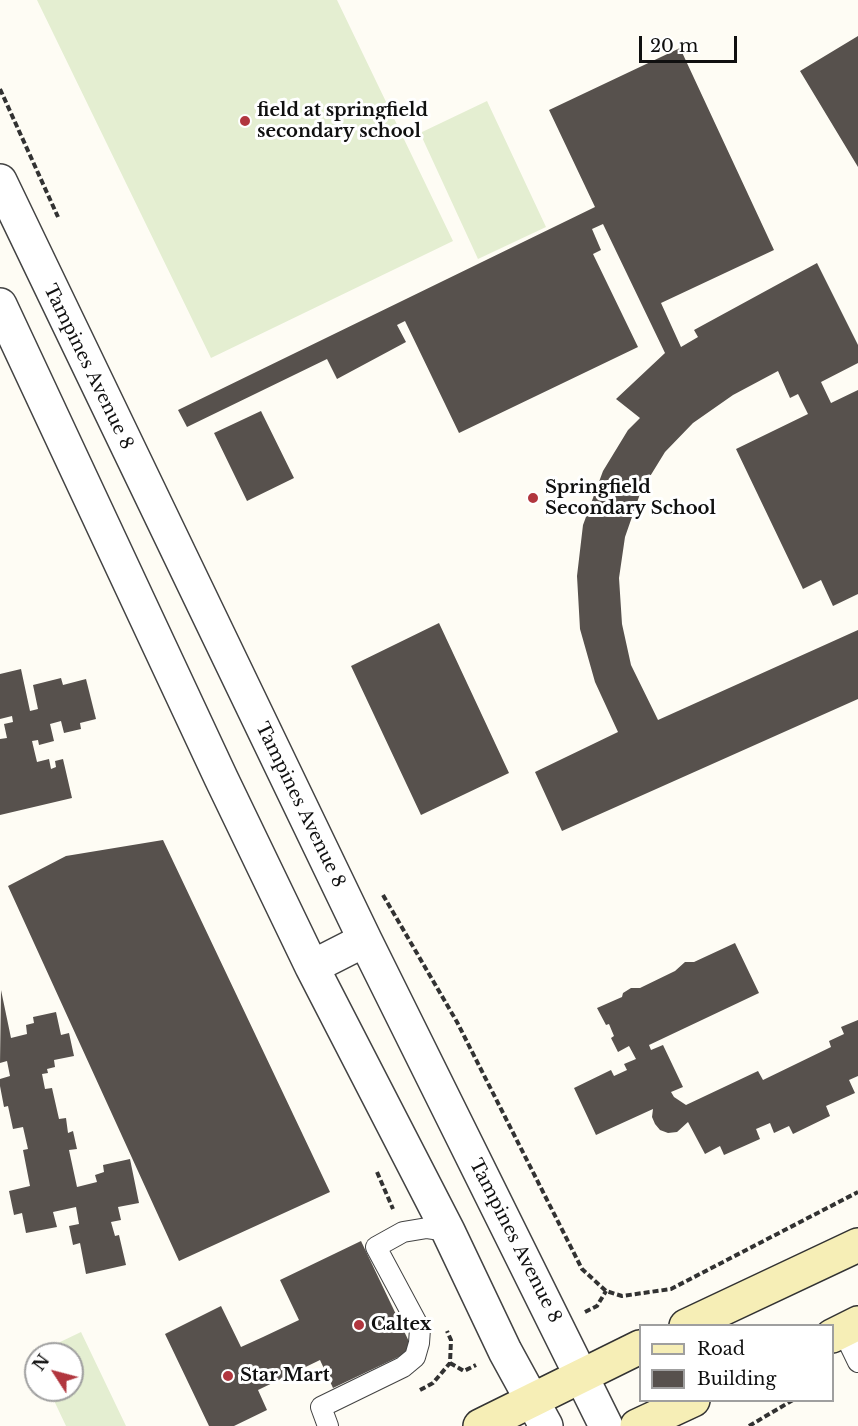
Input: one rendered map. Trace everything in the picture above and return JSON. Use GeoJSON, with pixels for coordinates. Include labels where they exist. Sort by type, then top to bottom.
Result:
{"type":"FeatureCollection","features":[{"type":"Feature","properties":{"kind":"main road"},"geometry":{"type":"LineString","coordinates":[[690,1324],[858,1245]]}},
{"type":"Feature","properties":{"kind":"main road"},"geometry":{"type":"LineString","coordinates":[[480,1426],[539,1413],[580,1375],[639,1347]]}},
{"type":"Feature","properties":{"kind":"main road"},"geometry":{"type":"LineString","coordinates":[[637,1426],[691,1402]]}},
{"type":"Feature","properties":{"kind":"street","name":"Tampines Avenue 8"},"geometry":{"type":"LineString","coordinates":[[0,181],[202,606],[224,646],[365,940],[606,1426]]}},
{"type":"Feature","properties":{"kind":"street"},"geometry":{"type":"LineString","coordinates":[[0,305],[312,967],[448,1232],[505,1351],[539,1413]]}},
{"type":"Feature","properties":{"kind":"street"},"geometry":{"type":"LineString","coordinates":[[312,967],[365,940]]}},
{"type":"Feature","properties":{"kind":"lane"},"geometry":{"type":"LineString","coordinates":[[328,1426],[321,1407],[403,1367],[415,1357],[419,1343],[420,1329],[376,1247],[403,1232],[427,1227],[448,1232]]}},
{"type":"Feature","properties":{"kind":"lane"},"geometry":{"type":"LineString","coordinates":[[844,1330],[858,1362]]}},
{"type":"Feature","properties":{"kind":"path"},"geometry":{"type":"LineString","coordinates":[[0,89],[58,219]]}},
{"type":"Feature","properties":{"kind":"path"},"geometry":{"type":"LineString","coordinates":[[382,893],[456,1022],[582,1269],[606,1291],[622,1296],[670,1289],[858,1192]]}},
{"type":"Feature","properties":{"kind":"path"},"geometry":{"type":"LineString","coordinates":[[749,1426],[791,1402]]}},
{"type":"Feature","properties":{"kind":"green space","name":"field at springfield secondary school"},"geometry":{"type":"Polygon","coordinates":[[[37,0],[337,0],[453,241],[211,358],[37,0]]]}},
{"type":"Feature","properties":{"kind":"green space"},"geometry":{"type":"Polygon","coordinates":[[[487,101],[546,227],[478,259],[420,133],[487,101]]]}},
{"type":"Feature","properties":{"kind":"green space"},"geometry":{"type":"Polygon","coordinates":[[[81,1332],[126,1426],[66,1426],[55,1402],[84,1402],[84,1342],[60,1342],[81,1332]]]}},
{"type":"Feature","properties":{"kind":"building"},"geometry":{"type":"Polygon","coordinates":[[[858,36],[858,167],[800,71],[858,36]]]}},
{"type":"Feature","properties":{"kind":"building"},"geometry":{"type":"Polygon","coordinates":[[[680,48],[774,250],[661,303],[681,347],[698,337],[694,330],[817,263],[858,345],[858,363],[821,382],[831,403],[858,390],[858,594],[833,606],[821,580],[803,589],[736,449],[808,414],[798,394],[790,398],[778,371],[733,395],[693,423],[665,452],[641,491],[625,537],[619,578],[622,624],[631,665],[658,720],[858,630],[858,699],[562,831],[535,772],[618,732],[595,682],[580,629],[577,576],[583,525],[603,471],[628,430],[640,418],[616,399],[665,353],[603,224],[592,229],[601,250],[593,254],[638,347],[459,433],[405,321],[397,325],[406,342],[337,379],[327,359],[187,427],[178,410],[595,207],[549,110],[680,48]]]}},
{"type":"Feature","properties":{"kind":"building"},"geometry":{"type":"Polygon","coordinates":[[[261,411],[294,478],[247,501],[214,433],[261,411]]]}},
{"type":"Feature","properties":{"kind":"building"},"geometry":{"type":"Polygon","coordinates":[[[439,623],[509,773],[421,815],[351,666],[439,623]]]}},
{"type":"Feature","properties":{"kind":"building"},"geometry":{"type":"Polygon","coordinates":[[[21,669],[30,711],[38,709],[33,685],[61,678],[63,685],[86,679],[96,719],[80,723],[81,729],[64,733],[61,721],[50,724],[54,741],[39,745],[38,740],[32,741],[37,762],[49,759],[51,769],[56,767],[55,761],[63,759],[72,798],[0,815],[0,739],[7,738],[4,724],[13,722],[12,716],[0,719],[0,674],[21,669]]]}},
{"type":"Feature","properties":{"kind":"building"},"geometry":{"type":"Polygon","coordinates":[[[163,840],[330,1192],[179,1261],[8,886],[66,856],[163,840]]]}},
{"type":"Feature","properties":{"kind":"building"},"geometry":{"type":"Polygon","coordinates":[[[735,943],[759,993],[649,1045],[651,1050],[663,1045],[683,1087],[671,1092],[674,1097],[686,1105],[758,1071],[763,1080],[831,1047],[829,1041],[844,1034],[841,1027],[858,1020],[858,1076],[849,1080],[855,1093],[826,1106],[830,1116],[793,1134],[789,1126],[774,1133],[770,1123],[756,1129],[760,1139],[724,1155],[720,1146],[705,1154],[688,1122],[677,1132],[668,1133],[660,1130],[652,1117],[653,1109],[596,1135],[574,1088],[611,1070],[614,1076],[627,1070],[624,1064],[636,1059],[629,1046],[618,1052],[611,1038],[614,1036],[609,1024],[606,1025],[597,1008],[622,997],[623,993],[631,988],[640,988],[675,971],[685,962],[694,962],[735,943]]]}},
{"type":"Feature","properties":{"kind":"building"},"geometry":{"type":"Polygon","coordinates":[[[1,990],[11,1038],[27,1034],[26,1025],[34,1023],[33,1017],[56,1012],[61,1035],[69,1033],[74,1056],[54,1060],[55,1067],[47,1069],[48,1073],[42,1074],[45,1089],[52,1088],[59,1119],[66,1118],[68,1133],[73,1131],[77,1149],[69,1150],[77,1187],[97,1182],[95,1175],[104,1172],[103,1165],[130,1159],[139,1203],[118,1207],[121,1220],[111,1222],[115,1236],[119,1235],[126,1265],[86,1274],[80,1243],[73,1245],[69,1226],[79,1224],[76,1207],[53,1212],[57,1227],[26,1233],[22,1213],[14,1215],[9,1191],[30,1186],[23,1150],[28,1149],[23,1127],[13,1129],[8,1106],[4,1107],[0,1086],[0,1079],[10,1076],[7,1061],[0,1063],[1,990]]]}},
{"type":"Feature","properties":{"kind":"building"},"geometry":{"type":"Polygon","coordinates":[[[361,1241],[413,1350],[333,1388],[320,1360],[258,1390],[267,1410],[234,1426],[209,1426],[165,1334],[221,1306],[241,1347],[299,1320],[280,1280],[361,1241]]]}},
{"type":"Feature","properties":{"kind":"place","name":"field at springfield secondary school"},"geometry":{"type":"Point","coordinates":[245,121]}},
{"type":"Feature","properties":{"kind":"place","name":"Springfield Secondary School"},"geometry":{"type":"Point","coordinates":[533,498]}},
{"type":"Feature","properties":{"kind":"place","name":"Caltex"},"geometry":{"type":"Point","coordinates":[359,1325]}},
{"type":"Feature","properties":{"kind":"place","name":"Star Mart"},"geometry":{"type":"Point","coordinates":[228,1376]}}]}
